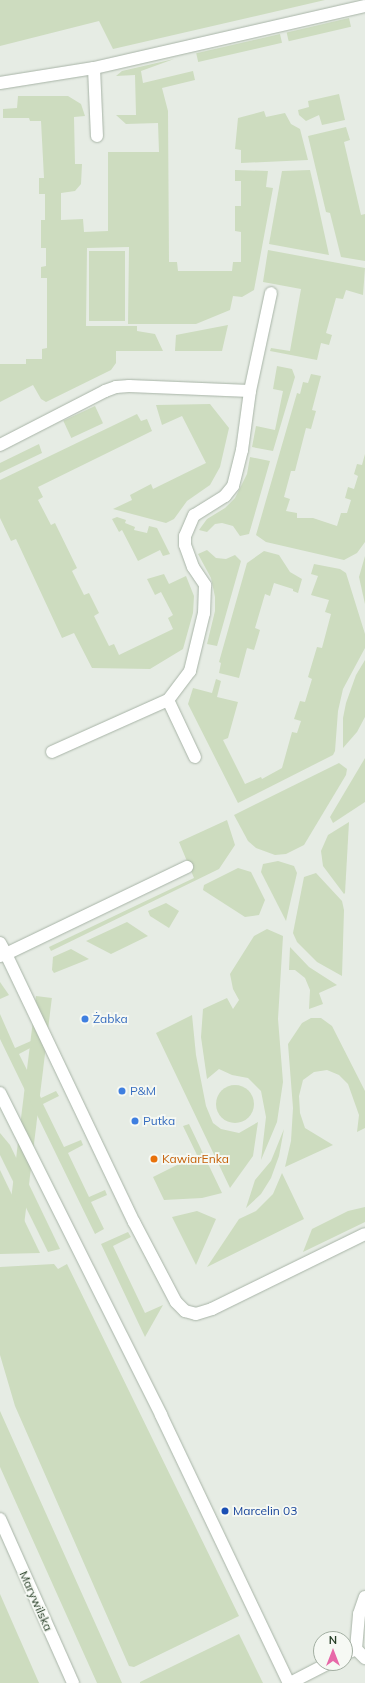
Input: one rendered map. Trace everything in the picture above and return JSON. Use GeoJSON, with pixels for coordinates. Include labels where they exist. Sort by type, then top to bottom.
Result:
{"type":"FeatureCollection","features":[{"type":"Feature","properties":{"kind":"street"},"geometry":{"type":"LineString","coordinates":[[0,83],[94,68],[365,6]]}},
{"type":"Feature","properties":{"kind":"street"},"geometry":{"type":"LineString","coordinates":[[94,68],[97,136]]}},
{"type":"Feature","properties":{"kind":"street"},"geometry":{"type":"LineString","coordinates":[[52,752],[168,700],[190,671],[204,613],[205,585],[188,554],[185,536],[194,515],[225,496],[233,486],[242,450],[250,391],[271,292]]}},
{"type":"Feature","properties":{"kind":"street"},"geometry":{"type":"LineString","coordinates":[[0,445],[105,390],[129,386],[250,391]]}},
{"type":"Feature","properties":{"kind":"street"},"geometry":{"type":"LineString","coordinates":[[168,700],[195,757]]}},
{"type":"Feature","properties":{"kind":"street"},"geometry":{"type":"LineString","coordinates":[[188,867],[2,951],[134,1222],[176,1302],[185,1311],[196,1314],[212,1310],[365,1234]]}},
{"type":"Feature","properties":{"kind":"street"},"geometry":{"type":"LineString","coordinates":[[0,1093],[161,1415],[289,1683],[313,1671]]}},
{"type":"Feature","properties":{"kind":"street","name":"Marywilska"},"geometry":{"type":"LineString","coordinates":[[0,1519],[73,1683]]}},
{"type":"Feature","properties":{"kind":"street"},"geometry":{"type":"LineString","coordinates":[[353,1639],[365,1597]]}},
{"type":"Feature","properties":{"kind":"street"},"geometry":{"type":"LineString","coordinates":[[353,1653],[365,1658]]}},
{"type":"Feature","properties":{"kind":"green space"},"geometry":{"type":"Polygon","coordinates":[[[0,0],[325,0],[113,49],[99,21],[0,46],[0,0]]]}},
{"type":"Feature","properties":{"kind":"green space"},"geometry":{"type":"Polygon","coordinates":[[[349,18],[351,27],[289,41],[287,32],[349,18]]]}},
{"type":"Feature","properties":{"kind":"green space"},"geometry":{"type":"Polygon","coordinates":[[[280,34],[282,43],[198,62],[196,53],[280,34]]]}},
{"type":"Feature","properties":{"kind":"green space"},"geometry":{"type":"Polygon","coordinates":[[[174,59],[141,71],[143,83],[193,71],[195,80],[162,88],[168,111],[169,262],[177,262],[178,271],[232,271],[233,262],[241,262],[241,232],[235,231],[235,206],[241,206],[241,181],[235,181],[235,170],[268,171],[266,187],[273,188],[254,290],[242,297],[233,296],[230,310],[196,324],[128,324],[129,247],[87,248],[86,326],[137,326],[137,331],[155,334],[163,351],[116,351],[116,363],[111,370],[46,402],[41,399],[33,385],[0,402],[0,364],[26,364],[26,359],[42,359],[42,349],[47,348],[47,278],[41,278],[41,267],[46,266],[46,248],[41,248],[41,220],[45,220],[45,194],[39,194],[39,178],[44,178],[41,121],[30,121],[29,118],[3,118],[3,109],[17,108],[18,96],[68,96],[81,104],[85,116],[74,117],[75,164],[82,164],[81,184],[75,191],[61,193],[61,220],[83,219],[84,232],[108,231],[108,152],[159,152],[158,123],[126,124],[116,115],[136,115],[135,75],[116,76],[122,71],[174,59]]]}},
{"type":"Feature","properties":{"kind":"green space"},"geometry":{"type":"Polygon","coordinates":[[[339,94],[345,120],[322,125],[319,115],[306,121],[299,115],[298,110],[309,107],[308,101],[339,94]]]}},
{"type":"Feature","properties":{"kind":"green space"},"geometry":{"type":"Polygon","coordinates":[[[264,111],[266,117],[285,113],[291,124],[300,129],[308,160],[241,163],[241,150],[235,149],[238,118],[264,111]]]}},
{"type":"Feature","properties":{"kind":"green space"},"geometry":{"type":"Polygon","coordinates":[[[346,127],[350,140],[344,142],[361,215],[365,214],[365,261],[341,257],[330,213],[326,212],[308,136],[346,127]]]}},
{"type":"Feature","properties":{"kind":"green space"},"geometry":{"type":"Polygon","coordinates":[[[310,170],[329,255],[269,244],[282,171],[310,170]]]}},
{"type":"Feature","properties":{"kind":"green space"},"geometry":{"type":"Polygon","coordinates":[[[268,250],[365,268],[363,295],[346,290],[343,299],[336,298],[326,333],[332,335],[329,345],[321,343],[317,360],[270,351],[271,348],[290,351],[301,289],[263,282],[268,250]]]}},
{"type":"Feature","properties":{"kind":"green space"},"geometry":{"type":"Polygon","coordinates":[[[89,251],[125,251],[125,321],[89,321],[89,251]]]}},
{"type":"Feature","properties":{"kind":"green space"},"geometry":{"type":"Polygon","coordinates":[[[228,325],[222,351],[175,351],[176,335],[228,325]]]}},
{"type":"Feature","properties":{"kind":"green space"},"geometry":{"type":"Polygon","coordinates":[[[277,366],[292,369],[295,377],[273,451],[252,447],[256,426],[275,430],[283,391],[273,389],[277,366]]]}},
{"type":"Feature","properties":{"kind":"green space"},"geometry":{"type":"Polygon","coordinates":[[[311,374],[321,376],[312,410],[316,411],[311,429],[306,428],[295,471],[291,471],[284,497],[290,499],[286,511],[297,513],[297,518],[313,518],[337,526],[341,513],[347,513],[351,500],[345,498],[348,487],[354,489],[358,476],[354,474],[357,464],[362,465],[365,454],[365,542],[357,553],[344,560],[266,542],[256,535],[297,393],[300,394],[303,382],[308,383],[311,374]]]}},
{"type":"Feature","properties":{"kind":"green space"},"geometry":{"type":"Polygon","coordinates":[[[210,404],[229,428],[220,467],[210,485],[187,501],[174,519],[166,523],[113,509],[132,500],[130,495],[151,484],[153,489],[206,463],[182,416],[162,425],[156,405],[210,404]]]}},
{"type":"Feature","properties":{"kind":"green space"},"geometry":{"type":"Polygon","coordinates":[[[95,406],[103,423],[71,438],[63,421],[95,406]]]}},
{"type":"Feature","properties":{"kind":"green space"},"geometry":{"type":"Polygon","coordinates":[[[137,414],[141,421],[147,419],[152,431],[38,487],[43,497],[38,500],[51,525],[55,523],[77,568],[72,571],[84,595],[89,593],[99,613],[94,616],[109,646],[114,644],[119,655],[173,629],[168,618],[173,615],[161,592],[155,595],[147,579],[164,574],[169,584],[186,576],[194,596],[193,613],[183,649],[150,669],[92,668],[74,633],[62,638],[16,539],[11,541],[0,518],[0,480],[137,414]]]}},
{"type":"Feature","properties":{"kind":"green space"},"geometry":{"type":"Polygon","coordinates":[[[39,444],[42,453],[0,473],[0,463],[39,444]]]}},
{"type":"Feature","properties":{"kind":"green space"},"geometry":{"type":"Polygon","coordinates":[[[250,457],[270,461],[249,534],[240,536],[233,526],[222,523],[215,524],[207,532],[199,530],[207,519],[225,508],[235,498],[247,474],[250,457]]]}},
{"type":"Feature","properties":{"kind":"green space"},"geometry":{"type":"Polygon","coordinates":[[[117,517],[126,520],[125,523],[135,527],[134,530],[147,533],[149,526],[157,528],[170,554],[163,556],[160,550],[138,561],[122,530],[119,532],[112,519],[117,517]]]}},
{"type":"Feature","properties":{"kind":"green space"},"geometry":{"type":"Polygon","coordinates":[[[207,550],[216,558],[226,559],[235,555],[241,561],[217,646],[207,644],[215,611],[215,597],[211,578],[198,554],[207,550]]]}},
{"type":"Feature","properties":{"kind":"green space"},"geometry":{"type":"Polygon","coordinates":[[[264,551],[279,555],[290,572],[302,579],[298,593],[293,591],[293,589],[274,583],[270,596],[265,594],[255,628],[260,630],[254,650],[247,648],[239,678],[219,673],[221,663],[219,662],[247,563],[264,551]]]}},
{"type":"Feature","properties":{"kind":"green space"},"geometry":{"type":"Polygon","coordinates":[[[365,556],[365,604],[359,577],[365,556]]]}},
{"type":"Feature","properties":{"kind":"green space"},"geometry":{"type":"Polygon","coordinates":[[[314,564],[340,569],[346,573],[365,634],[365,648],[343,689],[338,711],[335,751],[333,755],[238,803],[188,704],[193,688],[212,693],[216,679],[221,681],[217,697],[238,702],[228,738],[223,740],[245,784],[261,777],[262,779],[282,768],[292,732],[297,733],[301,721],[294,719],[300,701],[305,702],[312,679],[308,677],[317,647],[322,648],[331,614],[325,612],[329,600],[311,595],[318,576],[311,574],[314,564]]]}},
{"type":"Feature","properties":{"kind":"green space"},"geometry":{"type":"Polygon","coordinates":[[[365,660],[365,717],[357,732],[343,748],[343,718],[346,703],[356,675],[365,660]]]}},
{"type":"Feature","properties":{"kind":"green space"},"geometry":{"type":"Polygon","coordinates":[[[365,758],[365,802],[333,823],[330,817],[365,758]]]}},
{"type":"Feature","properties":{"kind":"green space"},"geometry":{"type":"Polygon","coordinates":[[[339,763],[347,769],[346,775],[304,845],[286,854],[275,855],[256,848],[248,841],[234,815],[339,763]]]}},
{"type":"Feature","properties":{"kind":"green space"},"geometry":{"type":"Polygon","coordinates":[[[227,820],[235,845],[219,869],[51,951],[49,947],[194,878],[179,842],[227,820]]]}},
{"type":"Feature","properties":{"kind":"green space"},"geometry":{"type":"Polygon","coordinates":[[[349,822],[344,894],[323,866],[321,851],[328,835],[349,822]]]}},
{"type":"Feature","properties":{"kind":"green space"},"geometry":{"type":"Polygon","coordinates":[[[278,861],[294,866],[297,873],[286,921],[261,872],[263,864],[278,861]]]}},
{"type":"Feature","properties":{"kind":"green space"},"geometry":{"type":"Polygon","coordinates":[[[238,868],[251,872],[265,900],[259,915],[245,917],[203,890],[204,885],[238,868]]]}},
{"type":"Feature","properties":{"kind":"green space"},"geometry":{"type":"Polygon","coordinates":[[[316,873],[342,901],[344,910],[342,976],[317,962],[297,942],[293,933],[304,877],[316,873]]]}},
{"type":"Feature","properties":{"kind":"green space"},"geometry":{"type":"Polygon","coordinates":[[[166,903],[179,911],[169,928],[150,916],[148,911],[166,903]]]}},
{"type":"Feature","properties":{"kind":"green space"},"geometry":{"type":"Polygon","coordinates":[[[127,922],[148,936],[111,954],[86,941],[127,922]]]}},
{"type":"Feature","properties":{"kind":"green space"},"geometry":{"type":"Polygon","coordinates":[[[267,929],[283,936],[278,1019],[283,1082],[277,1122],[261,1160],[266,1117],[261,1091],[248,1078],[232,1075],[219,1069],[207,1079],[201,1037],[203,1009],[227,998],[233,1009],[239,1000],[233,989],[230,974],[254,936],[267,929]]]}},
{"type":"Feature","properties":{"kind":"green space"},"geometry":{"type":"Polygon","coordinates":[[[290,947],[309,967],[337,985],[319,993],[323,1004],[309,1009],[310,990],[305,978],[295,970],[289,970],[290,947]]]}},
{"type":"Feature","properties":{"kind":"green space"},"geometry":{"type":"Polygon","coordinates":[[[71,949],[89,959],[54,973],[52,970],[53,957],[71,949]]]}},
{"type":"Feature","properties":{"kind":"green space"},"geometry":{"type":"Polygon","coordinates":[[[0,982],[9,995],[0,999],[0,982]]]}},
{"type":"Feature","properties":{"kind":"green space"},"geometry":{"type":"Polygon","coordinates":[[[36,996],[52,998],[23,1232],[7,1230],[36,996]]]}},
{"type":"Feature","properties":{"kind":"green space"},"geometry":{"type":"Polygon","coordinates":[[[0,1014],[15,1048],[31,1041],[34,1046],[19,1054],[41,1098],[56,1091],[59,1096],[43,1104],[64,1147],[81,1140],[83,1145],[68,1153],[89,1197],[105,1190],[107,1195],[91,1202],[104,1229],[95,1234],[0,1039],[0,1014]]]}},
{"type":"Feature","properties":{"kind":"green space"},"geometry":{"type":"Polygon","coordinates":[[[192,1015],[196,1055],[206,1106],[213,1123],[221,1129],[239,1133],[258,1122],[253,1156],[230,1188],[156,1033],[192,1015]]]}},
{"type":"Feature","properties":{"kind":"green space"},"geometry":{"type":"Polygon","coordinates":[[[311,1018],[321,1018],[332,1026],[365,1091],[365,1128],[357,1132],[359,1115],[348,1084],[339,1075],[327,1070],[314,1072],[303,1080],[299,1096],[300,1113],[305,1128],[333,1145],[285,1167],[291,1141],[293,1108],[288,1044],[302,1023],[311,1018]]]}},
{"type":"Feature","properties":{"kind":"green space"},"geometry":{"type":"Polygon","coordinates":[[[231,1085],[239,1085],[249,1090],[253,1097],[253,1111],[249,1118],[239,1123],[231,1123],[221,1118],[219,1115],[216,1108],[216,1100],[221,1090],[224,1088],[231,1085]]]}},
{"type":"Feature","properties":{"kind":"green space"},"geometry":{"type":"Polygon","coordinates":[[[189,1124],[222,1193],[202,1198],[164,1200],[153,1177],[197,1155],[183,1126],[189,1124]]]}},
{"type":"Feature","properties":{"kind":"green space"},"geometry":{"type":"Polygon","coordinates":[[[284,1129],[279,1156],[271,1178],[261,1194],[246,1208],[255,1180],[271,1161],[284,1129]]]}},
{"type":"Feature","properties":{"kind":"green space"},"geometry":{"type":"Polygon","coordinates":[[[0,1133],[10,1145],[60,1249],[48,1252],[0,1155],[0,1133]]]}},
{"type":"Feature","properties":{"kind":"green space"},"geometry":{"type":"Polygon","coordinates":[[[0,1170],[40,1253],[0,1254],[0,1170]]]}},
{"type":"Feature","properties":{"kind":"green space"},"geometry":{"type":"Polygon","coordinates":[[[282,1173],[304,1219],[207,1267],[239,1219],[256,1211],[273,1194],[282,1173]]]}},
{"type":"Feature","properties":{"kind":"green space"},"geometry":{"type":"Polygon","coordinates":[[[365,1207],[365,1222],[303,1252],[312,1229],[348,1211],[365,1207]]]}},
{"type":"Feature","properties":{"kind":"green space"},"geometry":{"type":"Polygon","coordinates":[[[197,1211],[216,1219],[196,1265],[172,1217],[197,1211]]]}},
{"type":"Feature","properties":{"kind":"green space"},"geometry":{"type":"Polygon","coordinates":[[[128,1232],[131,1237],[113,1246],[145,1313],[163,1305],[145,1337],[101,1244],[128,1232]]]}},
{"type":"Feature","properties":{"kind":"green space"},"geometry":{"type":"Polygon","coordinates":[[[54,1264],[58,1269],[67,1264],[239,1616],[134,1667],[129,1666],[15,1406],[0,1355],[0,1267],[54,1264]]]}},
{"type":"Feature","properties":{"kind":"green space"},"geometry":{"type":"Polygon","coordinates":[[[0,1411],[122,1683],[97,1683],[0,1467],[0,1411]]]}},
{"type":"Feature","properties":{"kind":"green space"},"geometry":{"type":"Polygon","coordinates":[[[0,1594],[39,1683],[0,1683],[0,1594]]]}},
{"type":"Feature","properties":{"kind":"green space"},"geometry":{"type":"Polygon","coordinates":[[[239,1634],[263,1683],[140,1683],[140,1682],[239,1634]]]}},
{"type":"Feature","properties":{"kind":"place","name":"Żabka"},"geometry":{"type":"Point","coordinates":[85,1019]}},
{"type":"Feature","properties":{"kind":"place","name":"P&M"},"geometry":{"type":"Point","coordinates":[122,1091]}},
{"type":"Feature","properties":{"kind":"place","name":"Putka"},"geometry":{"type":"Point","coordinates":[135,1121]}},
{"type":"Feature","properties":{"kind":"place","name":"KawiarEnka"},"geometry":{"type":"Point","coordinates":[154,1159]}},
{"type":"Feature","properties":{"kind":"place","name":"Marcelin 03"},"geometry":{"type":"Point","coordinates":[225,1511]}}]}
